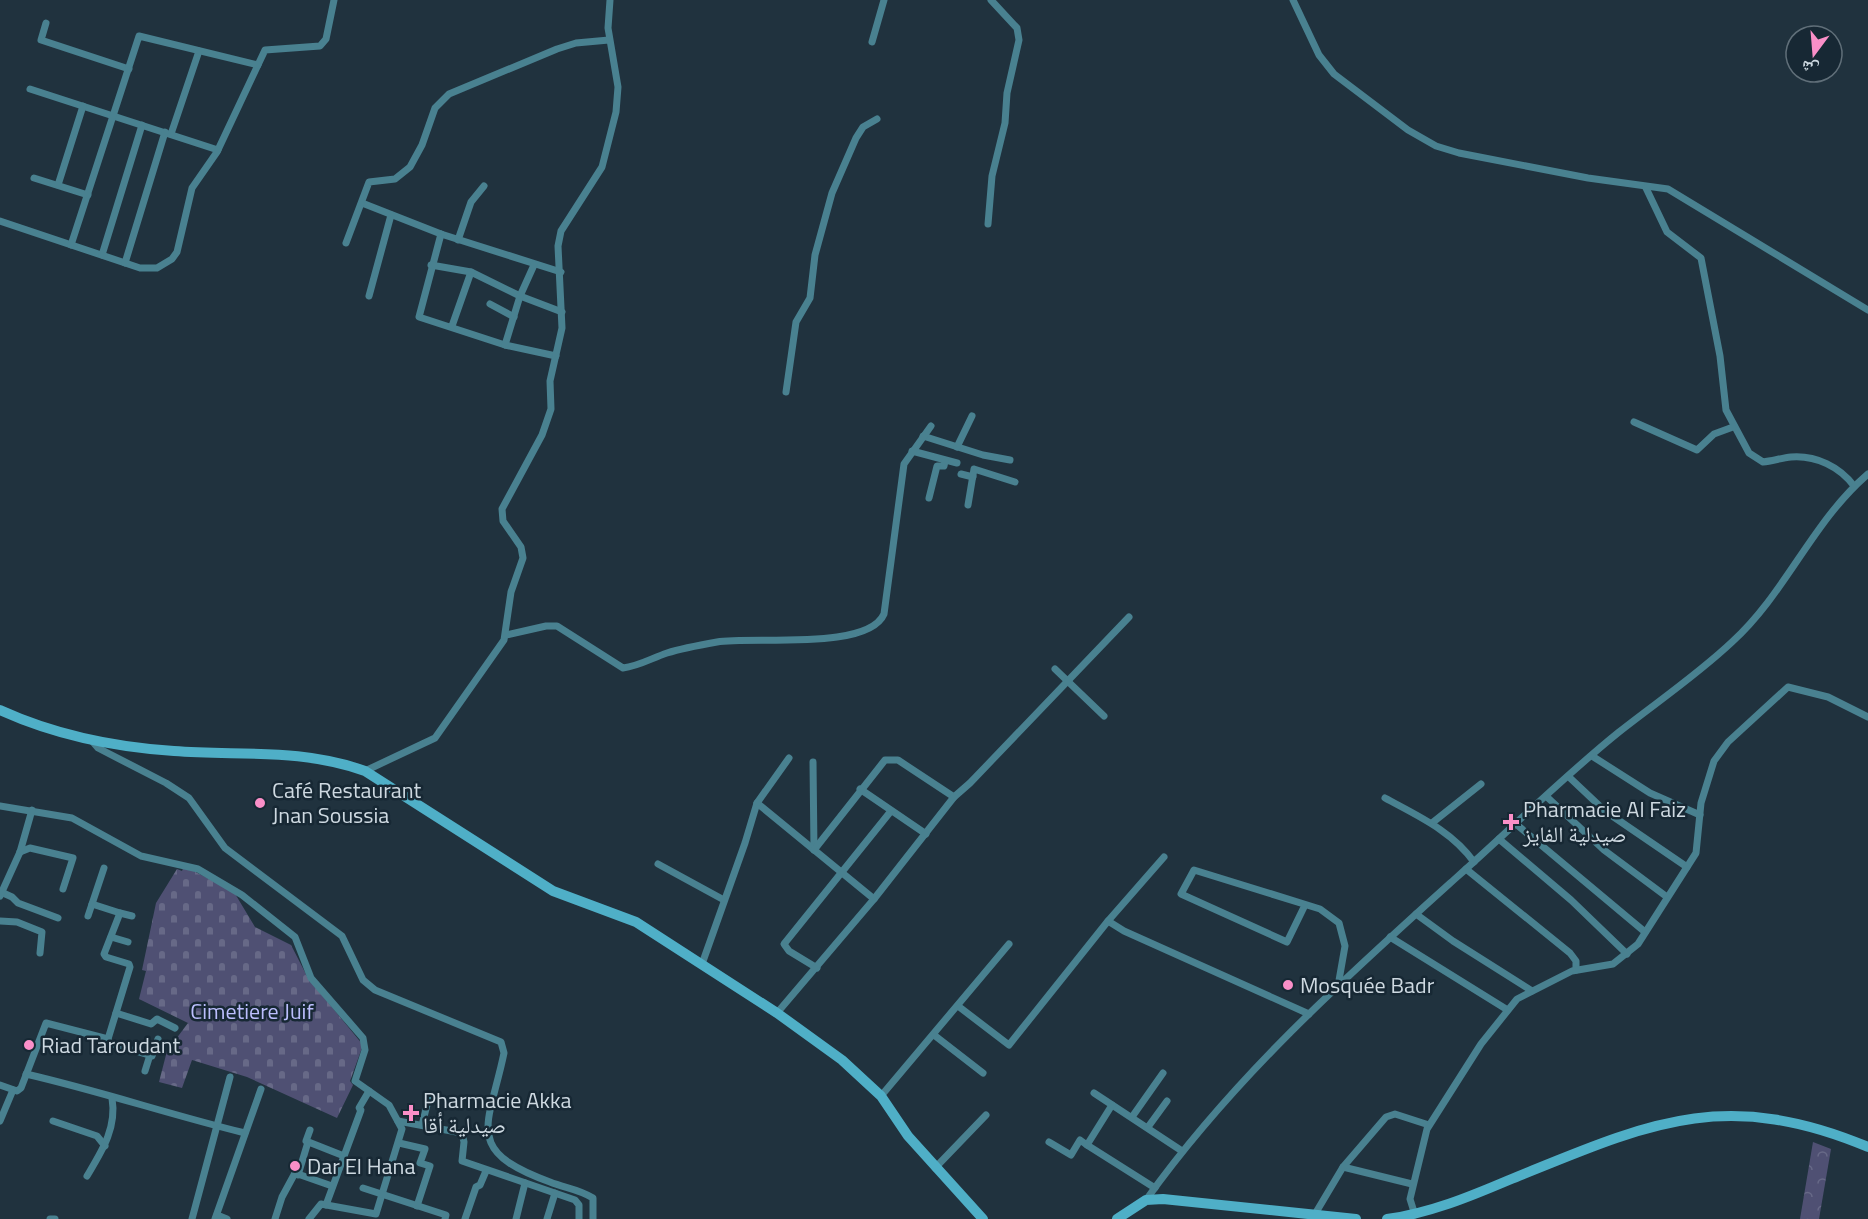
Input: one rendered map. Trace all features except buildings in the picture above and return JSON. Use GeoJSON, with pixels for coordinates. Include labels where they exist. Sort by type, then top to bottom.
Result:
{"type":"FeatureCollection","features":[{"type":"Feature","properties":{"kind":"main road"},"geometry":{"type":"LineString","coordinates":[[0,710],[33,725],[92,741],[175,751],[250,751],[288,755],[332,761],[365,771],[553,891],[629,918],[777,1012],[842,1060],[881,1096],[908,1136],[983,1219]]}},
{"type":"Feature","properties":{"kind":"main road"},"geometry":{"type":"LineString","coordinates":[[1387,1219],[1415,1215],[1448,1205],[1613,1138],[1664,1123],[1701,1117],[1742,1115],[1784,1120],[1826,1131],[1868,1147]]}},
{"type":"Feature","properties":{"kind":"main road"},"geometry":{"type":"LineString","coordinates":[[1118,1219],[1146,1200],[1183,1199],[1356,1219]]}},
{"type":"Feature","properties":{"kind":"street"},"geometry":{"type":"LineString","coordinates":[[0,221],[125,263],[150,269],[172,259],[178,247],[192,188],[218,150],[265,50],[320,46],[326,39],[334,0]]}},
{"type":"Feature","properties":{"kind":"street"},"geometry":{"type":"LineString","coordinates":[[365,771],[435,738],[506,635],[509,600],[523,558],[521,547],[503,521],[502,509],[548,420],[552,397],[550,381],[562,328],[558,246],[561,231],[602,166],[616,112],[618,87],[609,39],[610,0]]}},
{"type":"Feature","properties":{"kind":"street"},"geometry":{"type":"LineString","coordinates":[[872,42],[884,0]]}},
{"type":"Feature","properties":{"kind":"street"},"geometry":{"type":"LineString","coordinates":[[988,224],[992,176],[1005,123],[1007,93],[1019,40],[1017,28],[991,0]]}},
{"type":"Feature","properties":{"kind":"street"},"geometry":{"type":"LineString","coordinates":[[1293,0],[1319,55],[1334,74],[1408,130],[1436,146],[1460,153],[1646,188],[1662,188],[1673,192],[1868,310]]}},
{"type":"Feature","properties":{"kind":"street"},"geometry":{"type":"LineString","coordinates":[[46,23],[41,40],[129,69]]}},
{"type":"Feature","properties":{"kind":"street"},"geometry":{"type":"LineString","coordinates":[[71,245],[140,36],[258,65]]}},
{"type":"Feature","properties":{"kind":"street"},"geometry":{"type":"LineString","coordinates":[[346,243],[369,182],[395,179],[410,167],[422,145],[437,105],[450,94],[557,49],[576,43],[609,39]]}},
{"type":"Feature","properties":{"kind":"street"},"geometry":{"type":"LineString","coordinates":[[125,263],[168,133],[199,51]]}},
{"type":"Feature","properties":{"kind":"street"},"geometry":{"type":"LineString","coordinates":[[30,89],[218,150]]}},
{"type":"Feature","properties":{"kind":"street"},"geometry":{"type":"LineString","coordinates":[[58,186],[83,106]]}},
{"type":"Feature","properties":{"kind":"street"},"geometry":{"type":"LineString","coordinates":[[786,392],[796,322],[810,298],[815,255],[832,193],[863,127],[877,119]]}},
{"type":"Feature","properties":{"kind":"street"},"geometry":{"type":"LineString","coordinates":[[102,255],[141,125]]}},
{"type":"Feature","properties":{"kind":"street"},"geometry":{"type":"LineString","coordinates":[[34,177],[88,195]]}},
{"type":"Feature","properties":{"kind":"street"},"geometry":{"type":"LineString","coordinates":[[458,240],[471,202],[484,186]]}},
{"type":"Feature","properties":{"kind":"street"},"geometry":{"type":"LineString","coordinates":[[1646,188],[1667,232],[1696,252],[1702,260],[1719,356],[1724,403],[1733,427],[1749,453],[1759,461],[1796,457],[1810,458],[1840,470],[1854,486]]}},
{"type":"Feature","properties":{"kind":"street"},"geometry":{"type":"LineString","coordinates":[[362,203],[458,240],[534,266],[561,272]]}},
{"type":"Feature","properties":{"kind":"street"},"geometry":{"type":"LineString","coordinates":[[369,296],[391,215]]}},
{"type":"Feature","properties":{"kind":"street"},"geometry":{"type":"LineString","coordinates":[[441,234],[419,317],[506,345],[556,356]]}},
{"type":"Feature","properties":{"kind":"street"},"geometry":{"type":"LineString","coordinates":[[431,265],[471,272],[520,296],[562,312]]}},
{"type":"Feature","properties":{"kind":"street"},"geometry":{"type":"LineString","coordinates":[[506,345],[520,296],[534,266]]}},
{"type":"Feature","properties":{"kind":"street"},"geometry":{"type":"LineString","coordinates":[[452,326],[471,272]]}},
{"type":"Feature","properties":{"kind":"street"},"geometry":{"type":"LineString","coordinates":[[489,304],[514,317]]}},
{"type":"Feature","properties":{"kind":"street"},"geometry":{"type":"LineString","coordinates":[[957,447],[972,416]]}},
{"type":"Feature","properties":{"kind":"street"},"geometry":{"type":"LineString","coordinates":[[1634,422],[1697,450],[1714,434],[1733,427]]}},
{"type":"Feature","properties":{"kind":"street"},"geometry":{"type":"LineString","coordinates":[[506,635],[546,626],[557,626],[623,668],[667,654],[719,642],[805,640],[860,633],[873,628],[884,614],[904,464],[931,426]]}},
{"type":"Feature","properties":{"kind":"street"},"geometry":{"type":"LineString","coordinates":[[924,436],[1010,460]]}},
{"type":"Feature","properties":{"kind":"street"},"geometry":{"type":"LineString","coordinates":[[912,452],[957,463]]}},
{"type":"Feature","properties":{"kind":"street"},"geometry":{"type":"LineString","coordinates":[[929,498],[937,466],[944,466],[945,461]]}},
{"type":"Feature","properties":{"kind":"street"},"geometry":{"type":"LineString","coordinates":[[968,504],[974,469],[1015,482]]}},
{"type":"Feature","properties":{"kind":"street"},"geometry":{"type":"LineString","coordinates":[[961,474],[973,477]]}},
{"type":"Feature","properties":{"kind":"street"},"geometry":{"type":"LineString","coordinates":[[1146,1200],[1182,1151],[1229,1095],[1338,986],[1592,756],[1745,630],[1768,603],[1837,504],[1868,474]]}},
{"type":"Feature","properties":{"kind":"street"},"geometry":{"type":"LineString","coordinates":[[777,1012],[874,899],[954,797],[1129,617]]}},
{"type":"Feature","properties":{"kind":"street"},"geometry":{"type":"LineString","coordinates":[[1055,669],[1104,716]]}},
{"type":"Feature","properties":{"kind":"street"},"geometry":{"type":"LineString","coordinates":[[1415,1215],[1410,1199],[1412,1184],[1429,1125],[1506,1009],[1555,978],[1576,970],[1606,967],[1627,954],[1645,932],[1698,850],[1700,815],[1706,781],[1723,747],[1785,688],[1795,687],[1818,693],[1868,717]]}},
{"type":"Feature","properties":{"kind":"street"},"geometry":{"type":"LineString","coordinates":[[92,741],[98,748],[166,783],[189,798],[225,848],[342,936],[363,980],[375,990],[501,1042],[504,1053],[487,1130],[489,1143],[495,1152],[523,1170],[551,1182],[582,1190],[593,1198],[593,1219]]}},
{"type":"Feature","properties":{"kind":"street"},"geometry":{"type":"LineString","coordinates":[[1592,756],[1650,793],[1700,815]]}},
{"type":"Feature","properties":{"kind":"street"},"geometry":{"type":"LineString","coordinates":[[702,964],[757,802],[789,758]]}},
{"type":"Feature","properties":{"kind":"street"},"geometry":{"type":"LineString","coordinates":[[814,849],[885,759],[898,760],[954,797]]}},
{"type":"Feature","properties":{"kind":"street"},"geometry":{"type":"LineString","coordinates":[[813,762],[814,849]]}},
{"type":"Feature","properties":{"kind":"street"},"geometry":{"type":"LineString","coordinates":[[1569,777],[1605,810],[1687,867]]}},
{"type":"Feature","properties":{"kind":"street"},"geometry":{"type":"LineString","coordinates":[[1432,823],[1481,784]]}},
{"type":"Feature","properties":{"kind":"street"},"geometry":{"type":"LineString","coordinates":[[860,789],[926,834]]}},
{"type":"Feature","properties":{"kind":"street"},"geometry":{"type":"LineString","coordinates":[[1547,797],[1604,850],[1667,897]]}},
{"type":"Feature","properties":{"kind":"street"},"geometry":{"type":"LineString","coordinates":[[1385,798],[1432,823],[1462,844],[1474,862]]}},
{"type":"Feature","properties":{"kind":"street"},"geometry":{"type":"LineString","coordinates":[[757,802],[874,899]]}},
{"type":"Feature","properties":{"kind":"street"},"geometry":{"type":"LineString","coordinates":[[0,806],[32,810],[79,821],[122,847],[148,858],[181,863],[198,869],[242,895],[295,937],[316,984],[363,1038],[365,1050],[355,1081],[389,1106],[402,1129],[384,1194],[375,1215],[321,1204],[309,1219]]}},
{"type":"Feature","properties":{"kind":"street"},"geometry":{"type":"LineString","coordinates":[[32,810],[20,852],[1,894],[58,918]]}},
{"type":"Feature","properties":{"kind":"street"},"geometry":{"type":"LineString","coordinates":[[817,968],[789,951],[783,944],[844,872],[891,811]]}},
{"type":"Feature","properties":{"kind":"street"},"geometry":{"type":"LineString","coordinates":[[1516,824],[1645,932]]}},
{"type":"Feature","properties":{"kind":"street"},"geometry":{"type":"LineString","coordinates":[[1499,839],[1571,900],[1627,954]]}},
{"type":"Feature","properties":{"kind":"street"},"geometry":{"type":"LineString","coordinates":[[20,852],[30,848],[73,858],[63,889]]}},
{"type":"Feature","properties":{"kind":"street"},"geometry":{"type":"LineString","coordinates":[[958,1006],[1010,1045],[1108,921],[1164,857]]}},
{"type":"Feature","properties":{"kind":"street"},"geometry":{"type":"LineString","coordinates":[[658,864],[724,900]]}},
{"type":"Feature","properties":{"kind":"street"},"geometry":{"type":"LineString","coordinates":[[88,915],[104,868]]}},
{"type":"Feature","properties":{"kind":"street"},"geometry":{"type":"LineString","coordinates":[[1466,869],[1570,953],[1576,961],[1576,970]]}},
{"type":"Feature","properties":{"kind":"street"},"geometry":{"type":"LineString","coordinates":[[1305,905],[1287,942],[1181,894],[1194,870],[1320,909],[1339,923],[1343,932],[1345,946],[1338,986]]}},
{"type":"Feature","properties":{"kind":"street"},"geometry":{"type":"LineString","coordinates":[[92,904],[132,916]]}},
{"type":"Feature","properties":{"kind":"street"},"geometry":{"type":"LineString","coordinates":[[108,1039],[130,965],[105,955],[120,913]]}},
{"type":"Feature","properties":{"kind":"street"},"geometry":{"type":"LineString","coordinates":[[1416,914],[1453,941],[1532,991]]}},
{"type":"Feature","properties":{"kind":"street"},"geometry":{"type":"LineString","coordinates":[[0,921],[17,922],[42,932],[40,953]]}},
{"type":"Feature","properties":{"kind":"street"},"geometry":{"type":"LineString","coordinates":[[1108,921],[1124,931],[1309,1014]]}},
{"type":"Feature","properties":{"kind":"street"},"geometry":{"type":"LineString","coordinates":[[111,937],[128,942]]}},
{"type":"Feature","properties":{"kind":"street"},"geometry":{"type":"LineString","coordinates":[[1390,937],[1506,1009]]}},
{"type":"Feature","properties":{"kind":"street"},"geometry":{"type":"LineString","coordinates":[[881,1096],[1009,944]]}},
{"type":"Feature","properties":{"kind":"street"},"geometry":{"type":"LineString","coordinates":[[116,1013],[151,1024],[157,1019],[175,1028]]}},
{"type":"Feature","properties":{"kind":"street"},"geometry":{"type":"LineString","coordinates":[[0,1085],[13,1090],[21,1088],[46,1023],[108,1039],[109,1043],[150,1055]]}},
{"type":"Feature","properties":{"kind":"street"},"geometry":{"type":"LineString","coordinates":[[934,1035],[983,1073]]}},
{"type":"Feature","properties":{"kind":"street"},"geometry":{"type":"LineString","coordinates":[[145,1071],[158,1039]]}},
{"type":"Feature","properties":{"kind":"street"},"geometry":{"type":"LineString","coordinates":[[1132,1117],[1163,1073]]}},
{"type":"Feature","properties":{"kind":"street"},"geometry":{"type":"LineString","coordinates":[[26,1074],[83,1087],[112,1098],[245,1133]]}},
{"type":"Feature","properties":{"kind":"street"},"geometry":{"type":"LineString","coordinates":[[192,1219],[230,1077]]}},
{"type":"Feature","properties":{"kind":"street"},"geometry":{"type":"LineString","coordinates":[[227,1219],[216,1217],[261,1089]]}},
{"type":"Feature","properties":{"kind":"street"},"geometry":{"type":"LineString","coordinates":[[0,1121],[13,1090]]}},
{"type":"Feature","properties":{"kind":"street"},"geometry":{"type":"LineString","coordinates":[[326,1205],[361,1110],[359,1108],[369,1091]]}},
{"type":"Feature","properties":{"kind":"street"},"geometry":{"type":"LineString","coordinates":[[1094,1093],[1182,1151]]}},
{"type":"Feature","properties":{"kind":"street"},"geometry":{"type":"LineString","coordinates":[[422,1125],[429,1097]]}},
{"type":"Feature","properties":{"kind":"street"},"geometry":{"type":"LineString","coordinates":[[87,1176],[105,1146],[114,1113],[112,1098]]}},
{"type":"Feature","properties":{"kind":"street"},"geometry":{"type":"LineString","coordinates":[[1148,1128],[1167,1101]]}},
{"type":"Feature","properties":{"kind":"street"},"geometry":{"type":"LineString","coordinates":[[1088,1145],[1112,1105]]}},
{"type":"Feature","properties":{"kind":"street"},"geometry":{"type":"LineString","coordinates":[[935,1168],[986,1114]]}},
{"type":"Feature","properties":{"kind":"street"},"geometry":{"type":"LineString","coordinates":[[1315,1214],[1343,1167],[1390,1115],[1429,1125]]}},
{"type":"Feature","properties":{"kind":"street"},"geometry":{"type":"LineString","coordinates":[[398,1120],[462,1133],[464,1142],[462,1161],[578,1202],[579,1219]]}},
{"type":"Feature","properties":{"kind":"street"},"geometry":{"type":"LineString","coordinates":[[53,1121],[97,1136],[105,1146]]}},
{"type":"Feature","properties":{"kind":"street"},"geometry":{"type":"LineString","coordinates":[[310,1130],[306,1141],[344,1156]]}},
{"type":"Feature","properties":{"kind":"street"},"geometry":{"type":"LineString","coordinates":[[1050,1142],[1071,1155],[1080,1140],[1155,1188]]}},
{"type":"Feature","properties":{"kind":"street"},"geometry":{"type":"LineString","coordinates":[[298,1175],[309,1142]]}},
{"type":"Feature","properties":{"kind":"street"},"geometry":{"type":"LineString","coordinates":[[399,1143],[425,1149],[420,1163],[430,1166],[417,1206]]}},
{"type":"Feature","properties":{"kind":"street"},"geometry":{"type":"LineString","coordinates":[[1343,1167],[1412,1184]]}},
{"type":"Feature","properties":{"kind":"street"},"geometry":{"type":"LineString","coordinates":[[465,1219],[476,1187],[480,1185],[486,1171]]}},
{"type":"Feature","properties":{"kind":"street"},"geometry":{"type":"LineString","coordinates":[[275,1219],[282,1197],[295,1173],[332,1186]]}},
{"type":"Feature","properties":{"kind":"street"},"geometry":{"type":"LineString","coordinates":[[516,1219],[525,1183]]}},
{"type":"Feature","properties":{"kind":"street"},"geometry":{"type":"LineString","coordinates":[[363,1188],[446,1215],[445,1219]]}},
{"type":"Feature","properties":{"kind":"street"},"geometry":{"type":"LineString","coordinates":[[547,1219],[555,1192]]}},
{"type":"Feature","properties":{"kind":"green space","name":"Cimetiere Juif"},"geometry":{"type":"Polygon","coordinates":[[[184,866],[234,892],[255,927],[291,945],[308,978],[363,1045],[350,1081],[353,1085],[337,1118],[247,1077],[192,1060],[182,1088],[159,1082],[167,1051],[188,1023],[139,999],[146,971],[142,970],[156,903],[177,869],[182,871],[184,866]]]}},
{"type":"Feature","properties":{"kind":"green space"},"geometry":{"type":"Polygon","coordinates":[[[1813,1142],[1831,1149],[1819,1219],[1800,1219],[1813,1142]]]}},
{"type":"Feature","properties":{"kind":"place","name":"Café Restaurant Jnan Soussia"},"geometry":{"type":"Point","coordinates":[260,803]}},
{"type":"Feature","properties":{"kind":"place","name":"Pharmacie Al Faiz صيدلية الفايز"},"geometry":{"type":"Point","coordinates":[1511,822]}},
{"type":"Feature","properties":{"kind":"place","name":"Mosquée Badr"},"geometry":{"type":"Point","coordinates":[1288,985]}},
{"type":"Feature","properties":{"kind":"place","name":"Riad Taroudant"},"geometry":{"type":"Point","coordinates":[29,1045]}},
{"type":"Feature","properties":{"kind":"place","name":"Pharmacie Akka صيدلية أقا"},"geometry":{"type":"Point","coordinates":[411,1113]}},
{"type":"Feature","properties":{"kind":"place","name":"Dar El Hana"},"geometry":{"type":"Point","coordinates":[295,1166]}}]}
